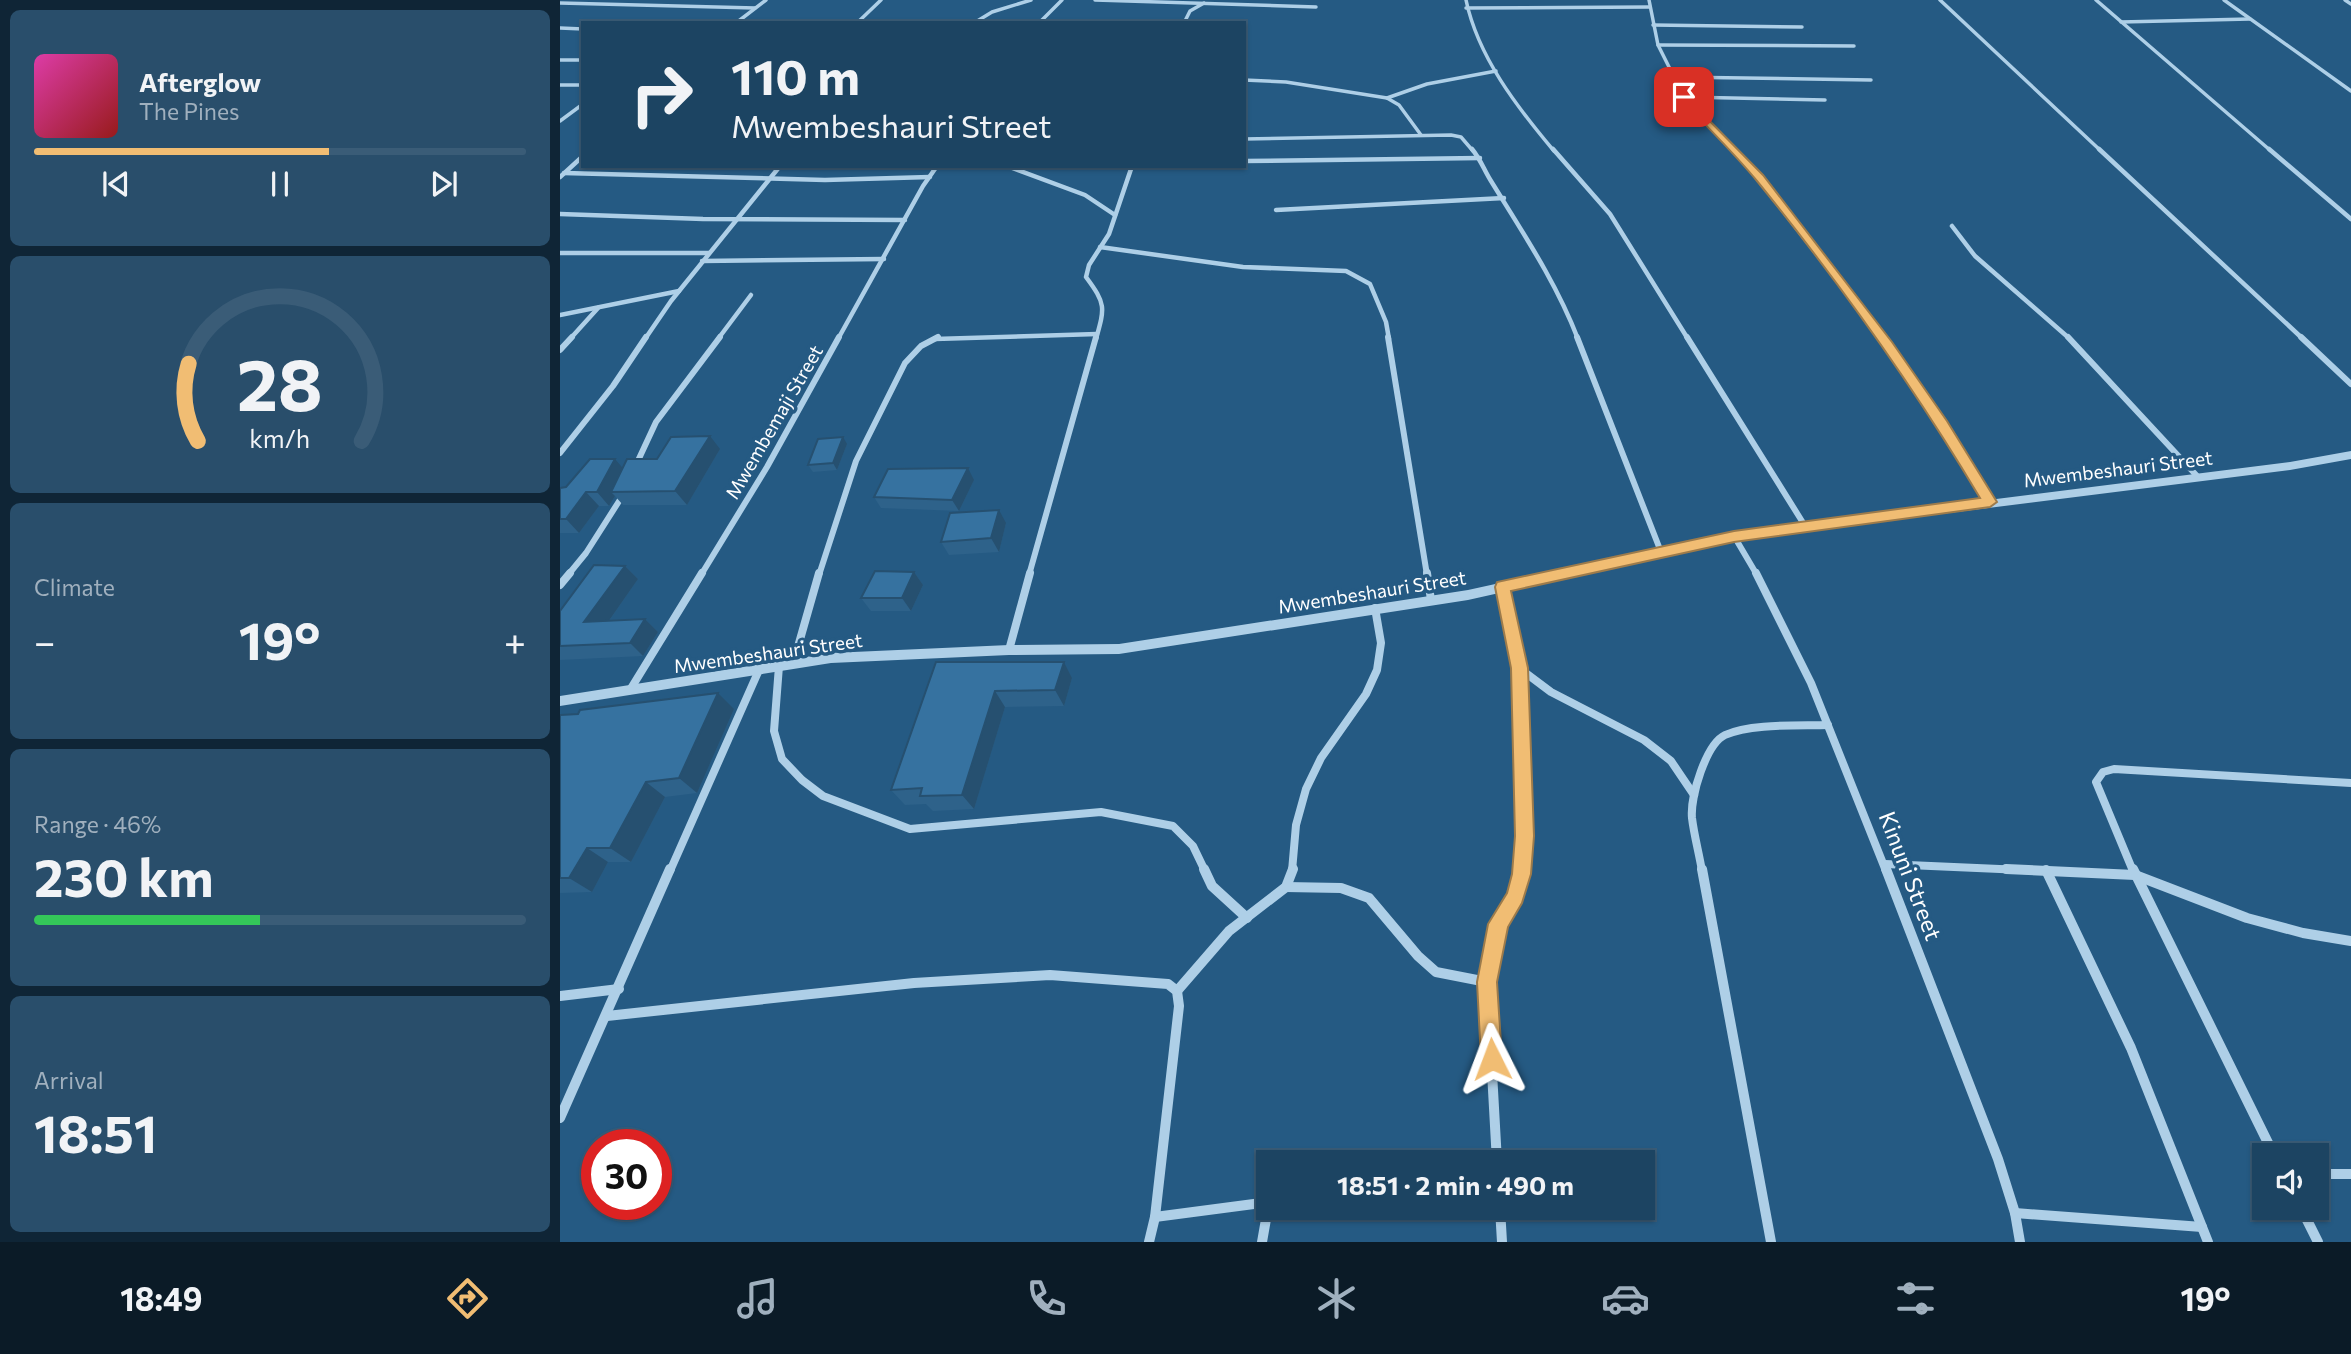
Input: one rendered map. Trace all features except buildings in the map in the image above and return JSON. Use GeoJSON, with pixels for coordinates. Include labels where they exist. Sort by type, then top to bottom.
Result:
{"type":"FeatureCollection","features":[{"type":"Feature","properties":{"kind":"street"},"geometry":{"type":"LineString","coordinates":[[739,21],[766,0]]}},
{"type":"Feature","properties":{"kind":"street"},"geometry":{"type":"LineString","coordinates":[[859,21],[881,0]]}},
{"type":"Feature","properties":{"kind":"street"},"geometry":{"type":"LineString","coordinates":[[977,21],[992,12],[1031,0]]}},
{"type":"Feature","properties":{"kind":"street"},"geometry":{"type":"LineString","coordinates":[[1041,21],[1062,0]]}},
{"type":"Feature","properties":{"kind":"street"},"geometry":{"type":"LineString","coordinates":[[1096,0],[1316,7]]}},
{"type":"Feature","properties":{"kind":"street"},"geometry":{"type":"LineString","coordinates":[[1466,0],[1471,26],[1507,92],[1575,178],[1610,214],[1805,526]]}},
{"type":"Feature","properties":{"kind":"street"},"geometry":{"type":"LineString","coordinates":[[1940,0],[2351,384]]}},
{"type":"Feature","properties":{"kind":"street"},"geometry":{"type":"LineString","coordinates":[[2096,0],[2351,219]]}},
{"type":"Feature","properties":{"kind":"street"},"geometry":{"type":"LineString","coordinates":[[2224,0],[2351,91]]}},
{"type":"Feature","properties":{"kind":"street"},"geometry":{"type":"LineString","coordinates":[[2345,0],[2351,4]]}},
{"type":"Feature","properties":{"kind":"street"},"geometry":{"type":"LineString","coordinates":[[560,3],[755,8]]}},
{"type":"Feature","properties":{"kind":"street"},"geometry":{"type":"LineString","coordinates":[[1185,21],[1190,10],[1205,3]]}},
{"type":"Feature","properties":{"kind":"street"},"geometry":{"type":"LineString","coordinates":[[1466,8],[1649,3],[1658,45],[1684,97],[1762,181],[1888,345],[1942,424],[1990,502]]}},
{"type":"Feature","properties":{"kind":"street"},"geometry":{"type":"LineString","coordinates":[[2121,22],[2251,19]]}},
{"type":"Feature","properties":{"kind":"street"},"geometry":{"type":"LineString","coordinates":[[1653,25],[1802,27]]}},
{"type":"Feature","properties":{"kind":"street"},"geometry":{"type":"LineString","coordinates":[[560,28],[581,29]]}},
{"type":"Feature","properties":{"kind":"street"},"geometry":{"type":"LineString","coordinates":[[1658,45],[1854,46]]}},
{"type":"Feature","properties":{"kind":"street"},"geometry":{"type":"LineString","coordinates":[[560,60],[581,60]]}},
{"type":"Feature","properties":{"kind":"street"},"geometry":{"type":"LineString","coordinates":[[1387,98],[1413,86],[1437,80],[1496,71]]}},
{"type":"Feature","properties":{"kind":"street"},"geometry":{"type":"LineString","coordinates":[[1673,77],[1871,79]]}},
{"type":"Feature","properties":{"kind":"street"},"geometry":{"type":"LineString","coordinates":[[1246,80],[1286,82],[1387,98],[1399,103],[1409,125],[1421,135]]}},
{"type":"Feature","properties":{"kind":"street"},"geometry":{"type":"LineString","coordinates":[[560,85],[581,85]]}},
{"type":"Feature","properties":{"kind":"street"},"geometry":{"type":"LineString","coordinates":[[1684,97],[1825,100]]}},
{"type":"Feature","properties":{"kind":"street"},"geometry":{"type":"LineString","coordinates":[[560,121],[581,105]]}},
{"type":"Feature","properties":{"kind":"street"},"geometry":{"type":"LineString","coordinates":[[1246,139],[1458,136],[1480,158],[1490,180],[1504,198],[1563,300],[1661,552]]}},
{"type":"Feature","properties":{"kind":"street"},"geometry":{"type":"LineString","coordinates":[[562,175],[581,158]]}},
{"type":"Feature","properties":{"kind":"street"},"geometry":{"type":"LineString","coordinates":[[1246,161],[1480,158]]}},
{"type":"Feature","properties":{"kind":"street"},"geometry":{"type":"LineString","coordinates":[[560,453],[614,386],[679,291],[778,168]]}},
{"type":"Feature","properties":{"kind":"street","name":"Mwembemaji Street"},"geometry":{"type":"LineString","coordinates":[[630,690],[773,456],[936,168]]}},
{"type":"Feature","properties":{"kind":"street"},"geometry":{"type":"LineString","coordinates":[[1011,168],[1086,195],[1115,215]]}},
{"type":"Feature","properties":{"kind":"street"},"geometry":{"type":"LineString","coordinates":[[1009,650],[1067,433],[1104,311],[1102,298],[1086,277],[1089,265],[1109,233],[1131,168]]}},
{"type":"Feature","properties":{"kind":"street"},"geometry":{"type":"LineString","coordinates":[[562,175],[930,177]]}},
{"type":"Feature","properties":{"kind":"street"},"geometry":{"type":"LineString","coordinates":[[1276,210],[1504,198]]}},
{"type":"Feature","properties":{"kind":"street"},"geometry":{"type":"LineString","coordinates":[[560,214],[905,220]]}},
{"type":"Feature","properties":{"kind":"street"},"geometry":{"type":"LineString","coordinates":[[1952,226],[1975,256],[2078,346],[2197,476]]}},
{"type":"Feature","properties":{"kind":"street"},"geometry":{"type":"LineString","coordinates":[[1100,247],[1243,267],[1346,271],[1370,284],[1386,322],[1431,600]]}},
{"type":"Feature","properties":{"kind":"street"},"geometry":{"type":"LineString","coordinates":[[560,253],[709,253]]}},
{"type":"Feature","properties":{"kind":"street"},"geometry":{"type":"LineString","coordinates":[[702,261],[884,259]]}},
{"type":"Feature","properties":{"kind":"street"},"geometry":{"type":"LineString","coordinates":[[560,315],[679,291]]}},
{"type":"Feature","properties":{"kind":"street"},"geometry":{"type":"LineString","coordinates":[[634,469],[656,422],[751,295]]}},
{"type":"Feature","properties":{"kind":"street"},"geometry":{"type":"LineString","coordinates":[[560,350],[598,308]]}},
{"type":"Feature","properties":{"kind":"street"},"geometry":{"type":"LineString","coordinates":[[793,664],[811,598],[856,461],[905,363],[921,346],[938,337],[1097,334]]}},
{"type":"Feature","properties":{"kind":"street","name":"Mwembeshauri Street"},"geometry":{"type":"LineString","coordinates":[[560,701],[831,658],[1009,650],[1119,649],[1502,587],[1734,536],[2290,466],[2351,455]]}},
{"type":"Feature","properties":{"kind":"street"},"geometry":{"type":"LineString","coordinates":[[560,585],[600,533],[626,489]]}},
{"type":"Feature","properties":{"kind":"street","name":"Kinuni Street"},"geometry":{"type":"LineString","coordinates":[[1734,536],[1759,576],[1796,649],[1885,864],[1977,1100],[2015,1213],[2020,1242]]}},
{"type":"Feature","properties":{"kind":"street"},"geometry":{"type":"LineString","coordinates":[[1496,1150],[1487,982],[1498,924],[1515,897],[1522,874],[1525,836],[1519,668],[1502,587]]}},
{"type":"Feature","properties":{"kind":"street"},"geometry":{"type":"LineString","coordinates":[[1177,991],[1229,931],[1286,887],[1294,866],[1296,825],[1306,789],[1321,758],[1366,694],[1377,670],[1381,643],[1375,608]]}},
{"type":"Feature","properties":{"kind":"street"},"geometry":{"type":"LineString","coordinates":[[779,666],[774,731],[782,759],[802,780],[823,796],[910,829],[1101,812],[1173,826],[1192,846],[1212,886],[1247,918]]}},
{"type":"Feature","properties":{"kind":"street"},"geometry":{"type":"LineString","coordinates":[[1519,668],[1551,692],[1644,740],[1671,761],[1694,795]]}},
{"type":"Feature","properties":{"kind":"street"},"geometry":{"type":"LineString","coordinates":[[560,1118],[759,670]]}},
{"type":"Feature","properties":{"kind":"street"},"geometry":{"type":"LineString","coordinates":[[1771,1242],[1692,815],[1694,795],[1710,747],[1724,735],[1828,725]]}},
{"type":"Feature","properties":{"kind":"street"},"geometry":{"type":"LineString","coordinates":[[2268,1143],[2135,875],[2096,782],[2103,772],[2114,769],[2351,783]]}},
{"type":"Feature","properties":{"kind":"street"},"geometry":{"type":"LineString","coordinates":[[1885,864],[2135,875],[2247,918],[2303,933],[2351,941]]}},
{"type":"Feature","properties":{"kind":"street"},"geometry":{"type":"LineString","coordinates":[[2046,870],[2131,1048],[2208,1242]]}},
{"type":"Feature","properties":{"kind":"street"},"geometry":{"type":"LineString","coordinates":[[1286,887],[1341,888],[1369,898],[1418,956],[1436,972],[1487,982]]}},
{"type":"Feature","properties":{"kind":"street"},"geometry":{"type":"LineString","coordinates":[[607,1016],[914,983],[1050,975],[1168,984],[1177,991],[1180,1006],[1155,1216],[1149,1242]]}},
{"type":"Feature","properties":{"kind":"street"},"geometry":{"type":"LineString","coordinates":[[560,996],[619,989]]}},
{"type":"Feature","properties":{"kind":"street"},"geometry":{"type":"LineString","coordinates":[[2329,1174],[2351,1174]]}},
{"type":"Feature","properties":{"kind":"street"},"geometry":{"type":"LineString","coordinates":[[1155,1216],[1269,1202],[1262,1242]]}},
{"type":"Feature","properties":{"kind":"street"},"geometry":{"type":"LineString","coordinates":[[2015,1213],[2202,1227]]}},
{"type":"Feature","properties":{"kind":"street"},"geometry":{"type":"LineString","coordinates":[[1501,1220],[1502,1242]]}},
{"type":"Feature","properties":{"kind":"street"},"geometry":{"type":"LineString","coordinates":[[2307,1220],[2318,1242]]}},
{"type":"Feature","properties":{"kind":"route"},"geometry":{"type":"LineString","coordinates":[[1492,1059],[1487,982],[1498,924],[1515,897],[1522,874],[1525,836],[1519,668],[1502,587],[1734,536],[1990,502],[1942,424],[1888,345],[1759,177],[1684,97]]}}]}
